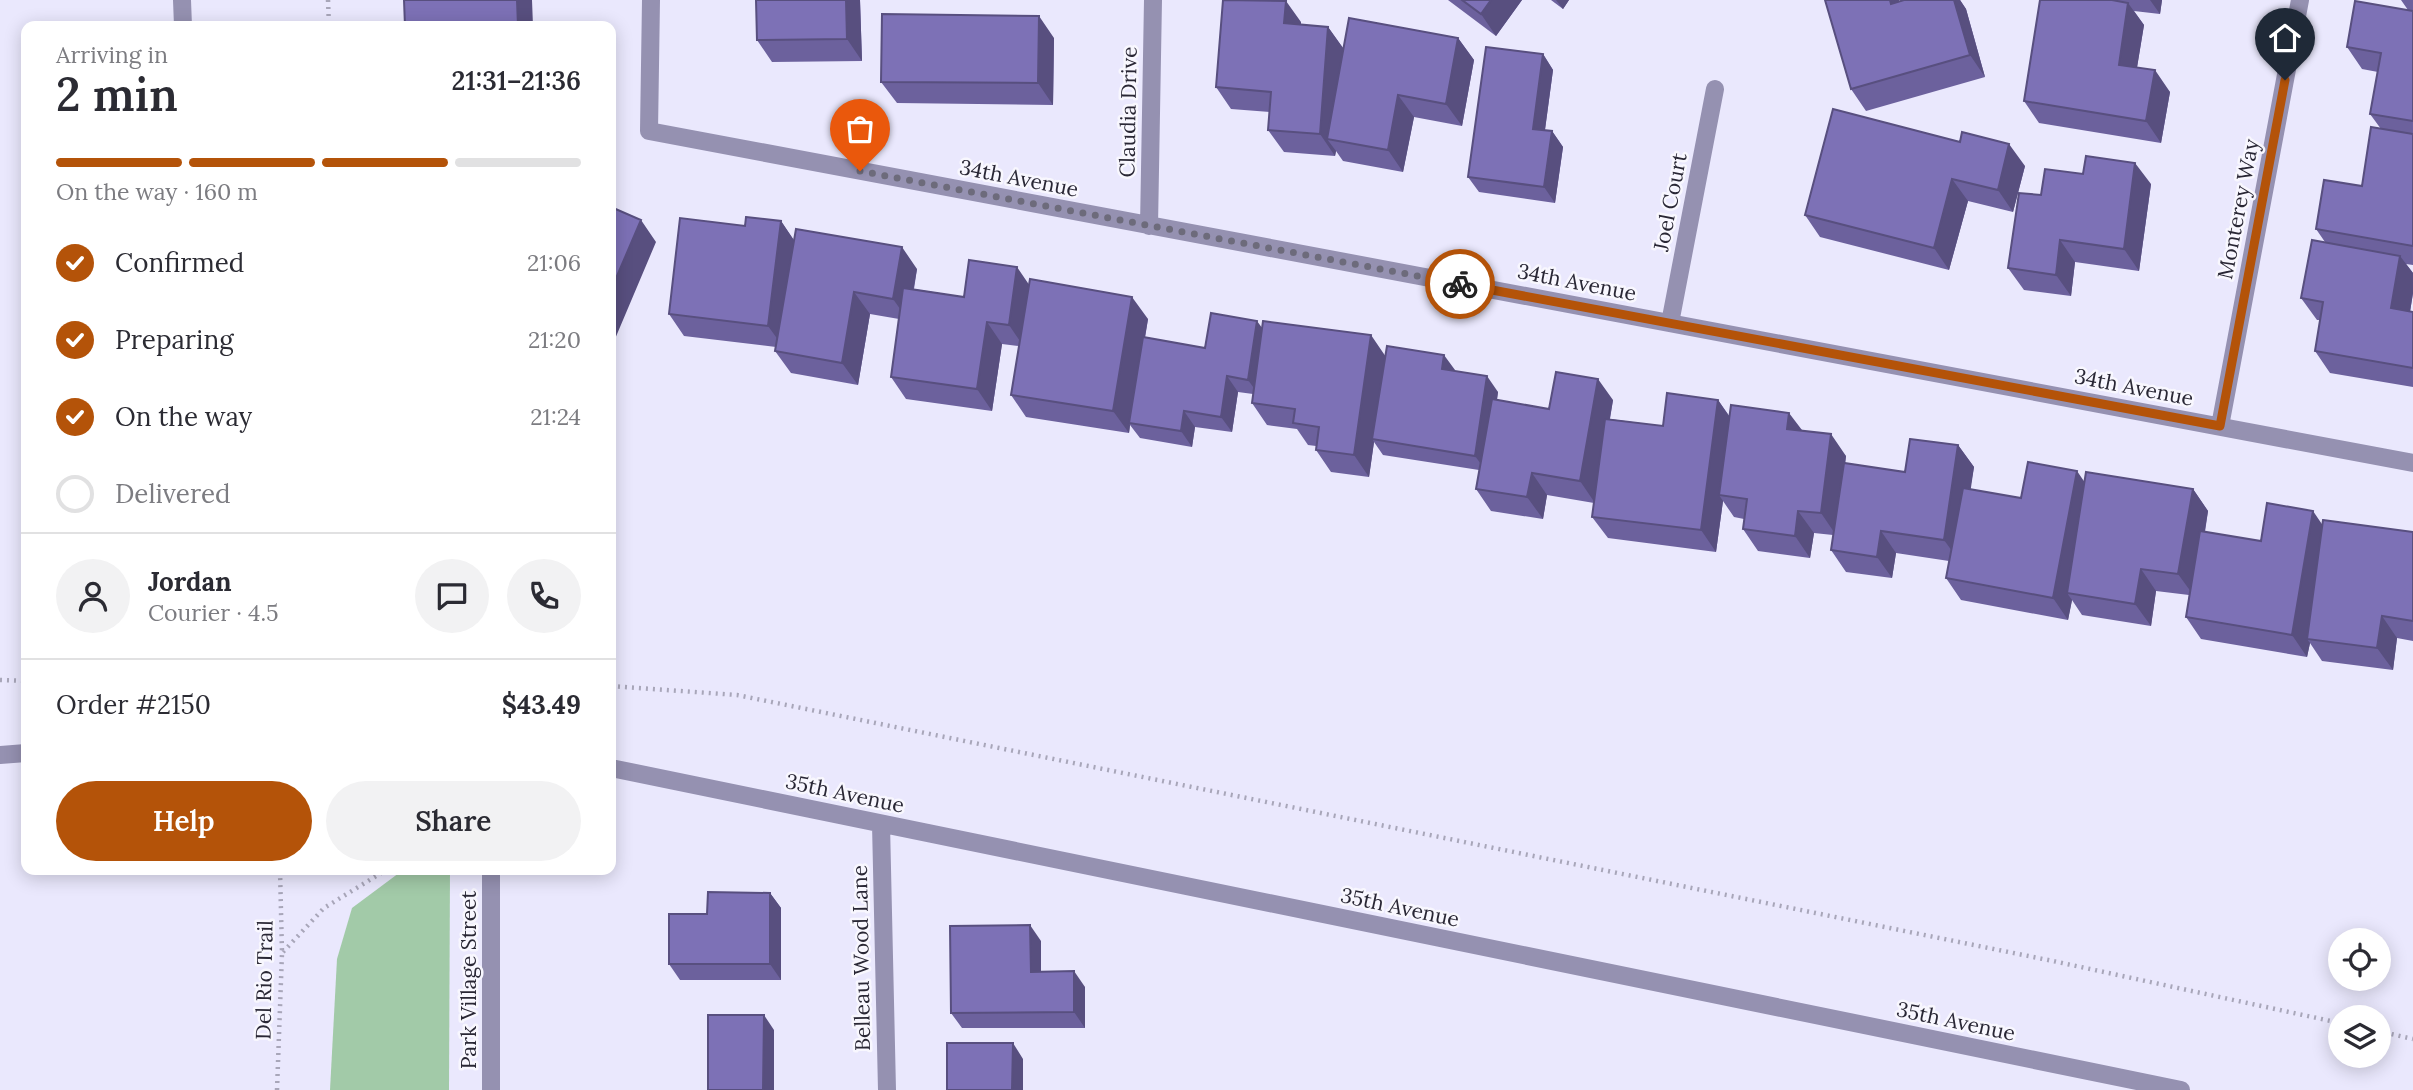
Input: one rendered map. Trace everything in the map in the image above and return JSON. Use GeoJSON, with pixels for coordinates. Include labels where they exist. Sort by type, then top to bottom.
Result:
{"type":"FeatureCollection","features":[{"type":"Feature","properties":{"kind":"street"},"geometry":{"type":"LineString","coordinates":[[182,0],[183,21]]}},
{"type":"Feature","properties":{"kind":"street","name":"34th Avenue"},"geometry":{"type":"LineString","coordinates":[[651,0],[649,131],[2413,463]]}},
{"type":"Feature","properties":{"kind":"street","name":"Claudia Drive"},"geometry":{"type":"LineString","coordinates":[[1149,226],[1153,0]]}},
{"type":"Feature","properties":{"kind":"street","name":"Monterey Way"},"geometry":{"type":"LineString","coordinates":[[2220,426],[2300,0]]}},
{"type":"Feature","properties":{"kind":"street","name":"Joel Court"},"geometry":{"type":"LineString","coordinates":[[1671,323],[1715,89]]}},
{"type":"Feature","properties":{"kind":"street"},"geometry":{"type":"LineString","coordinates":[[0,755],[21,753]]}},
{"type":"Feature","properties":{"kind":"street","name":"35th Avenue"},"geometry":{"type":"LineString","coordinates":[[616,769],[2181,1090]]}},
{"type":"Feature","properties":{"kind":"street","name":"Belleau Wood Lane"},"geometry":{"type":"LineString","coordinates":[[881,824],[887,1090]]}},
{"type":"Feature","properties":{"kind":"street","name":"Park Village Street"},"geometry":{"type":"LineString","coordinates":[[491,875],[491,1090]]}},
{"type":"Feature","properties":{"kind":"path"},"geometry":{"type":"LineString","coordinates":[[328,0],[329,21]]}},
{"type":"Feature","properties":{"kind":"path"},"geometry":{"type":"LineString","coordinates":[[0,680],[21,681]]}},
{"type":"Feature","properties":{"kind":"path"},"geometry":{"type":"LineString","coordinates":[[616,686],[737,695],[2053,961],[2328,1020]]}},
{"type":"Feature","properties":{"kind":"path","name":"Del Rio Trail"},"geometry":{"type":"LineString","coordinates":[[277,1090],[282,953],[280,875]]}},
{"type":"Feature","properties":{"kind":"path"},"geometry":{"type":"LineString","coordinates":[[282,953],[324,908],[378,875]]}},
{"type":"Feature","properties":{"kind":"path"},"geometry":{"type":"LineString","coordinates":[[2391,1034],[2413,1039]]}},
{"type":"Feature","properties":{"kind":"green space"},"geometry":{"type":"Polygon","coordinates":[[[396,875],[450,875],[449,1090],[330,1090],[337,959],[352,908],[396,875]]]}},
{"type":"Feature","properties":{"kind":"building"},"geometry":{"type":"Polygon","coordinates":[[[404,0],[517,0],[518,21],[405,21],[404,0]]]}},
{"type":"Feature","properties":{"kind":"building"},"geometry":{"type":"Polygon","coordinates":[[[756,0],[846,0],[847,39],[757,40],[756,0]]]}},
{"type":"Feature","properties":{"kind":"building"},"geometry":{"type":"Polygon","coordinates":[[[1223,0],[1286,1],[1284,23],[1328,27],[1320,134],[1268,130],[1271,92],[1216,87],[1223,0]]]}},
{"type":"Feature","properties":{"kind":"building"},"geometry":{"type":"Polygon","coordinates":[[[1462,0],[1491,0],[1481,14],[1462,0]]]}},
{"type":"Feature","properties":{"kind":"building"},"geometry":{"type":"Polygon","coordinates":[[[1825,0],[1890,0],[1891,4],[1904,0],[1954,0],[1970,55],[1851,89],[1825,0]]]}},
{"type":"Feature","properties":{"kind":"building"},"geometry":{"type":"Polygon","coordinates":[[[2040,0],[2112,0],[2128,3],[2119,65],[2155,70],[2146,121],[2024,101],[2040,0]]]}},
{"type":"Feature","properties":{"kind":"building"},"geometry":{"type":"Polygon","coordinates":[[[2355,1],[2413,11],[2413,121],[2370,114],[2381,53],[2347,47],[2355,1]]]}},
{"type":"Feature","properties":{"kind":"building"},"geometry":{"type":"Polygon","coordinates":[[[882,14],[1039,16],[1038,83],[881,82],[882,14]]]}},
{"type":"Feature","properties":{"kind":"building"},"geometry":{"type":"Polygon","coordinates":[[[1349,18],[1458,38],[1446,104],[1398,95],[1388,150],[1327,139],[1349,18]]]}},
{"type":"Feature","properties":{"kind":"building"},"geometry":{"type":"Polygon","coordinates":[[[1486,47],[1543,54],[1533,129],[1552,131],[1544,187],[1468,177],[1486,47]]]}},
{"type":"Feature","properties":{"kind":"building"},"geometry":{"type":"Polygon","coordinates":[[[1833,109],[1960,142],[1962,132],[2009,144],[1998,190],[1952,179],[1934,248],[1805,215],[1833,109]]]}},
{"type":"Feature","properties":{"kind":"building"},"geometry":{"type":"Polygon","coordinates":[[[2371,127],[2413,134],[2413,246],[2316,229],[2324,180],[2362,186],[2371,127]]]}},
{"type":"Feature","properties":{"kind":"building"},"geometry":{"type":"Polygon","coordinates":[[[2086,156],[2135,163],[2124,249],[2060,240],[2056,275],[2008,268],[2019,193],[2041,195],[2045,169],[2083,174],[2086,156]]]}},
{"type":"Feature","properties":{"kind":"building"},"geometry":{"type":"Polygon","coordinates":[[[616,209],[641,220],[616,278],[616,209]]]}},
{"type":"Feature","properties":{"kind":"building"},"geometry":{"type":"Polygon","coordinates":[[[746,217],[781,221],[768,326],[669,314],[680,218],[745,226],[746,217]]]}},
{"type":"Feature","properties":{"kind":"building"},"geometry":{"type":"Polygon","coordinates":[[[796,229],[902,247],[893,299],[854,292],[842,363],[775,351],[796,229]]]}},
{"type":"Feature","properties":{"kind":"building"},"geometry":{"type":"Polygon","coordinates":[[[2312,240],[2400,256],[2391,308],[2413,312],[2413,368],[2315,351],[2323,302],[2301,298],[2312,240]]]}},
{"type":"Feature","properties":{"kind":"building"},"geometry":{"type":"Polygon","coordinates":[[[969,260],[1017,267],[1009,325],[987,322],[977,389],[891,377],[903,288],[964,297],[969,260]]]}},
{"type":"Feature","properties":{"kind":"building"},"geometry":{"type":"Polygon","coordinates":[[[1030,279],[1132,297],[1113,411],[1011,395],[1030,279]]]}},
{"type":"Feature","properties":{"kind":"building"},"geometry":{"type":"Polygon","coordinates":[[[1211,313],[1257,321],[1248,380],[1227,376],[1221,417],[1184,411],[1181,431],[1129,423],[1143,337],[1205,348],[1211,313]]]}},
{"type":"Feature","properties":{"kind":"building"},"geometry":{"type":"Polygon","coordinates":[[[1263,321],[1371,335],[1354,455],[1316,450],[1319,427],[1293,423],[1295,409],[1252,403],[1263,321]]]}},
{"type":"Feature","properties":{"kind":"building"},"geometry":{"type":"Polygon","coordinates":[[[1387,346],[1444,355],[1442,369],[1487,376],[1475,456],[1372,439],[1387,346]]]}},
{"type":"Feature","properties":{"kind":"building"},"geometry":{"type":"Polygon","coordinates":[[[1556,372],[1598,379],[1580,481],[1532,473],[1527,497],[1476,489],[1492,399],[1549,409],[1556,372]]]}},
{"type":"Feature","properties":{"kind":"building"},"geometry":{"type":"Polygon","coordinates":[[[1667,393],[1718,400],[1701,530],[1592,517],[1605,419],[1663,426],[1667,393]]]}},
{"type":"Feature","properties":{"kind":"building"},"geometry":{"type":"Polygon","coordinates":[[[1731,405],[1789,413],[1787,429],[1831,434],[1821,513],[1798,511],[1795,536],[1743,529],[1747,499],[1719,495],[1731,405]]]}},
{"type":"Feature","properties":{"kind":"building"},"geometry":{"type":"Polygon","coordinates":[[[1910,439],[1958,445],[1944,540],[1881,531],[1877,557],[1831,550],[1844,463],[1905,472],[1910,439]]]}},
{"type":"Feature","properties":{"kind":"building"},"geometry":{"type":"Polygon","coordinates":[[[2028,462],[2077,471],[2053,598],[1946,578],[1963,488],[2021,498],[2028,462]]]}},
{"type":"Feature","properties":{"kind":"building"},"geometry":{"type":"Polygon","coordinates":[[[2086,472],[2193,489],[2178,574],[2141,569],[2135,604],[2067,593],[2086,472]]]}},
{"type":"Feature","properties":{"kind":"building"},"geometry":{"type":"Polygon","coordinates":[[[2267,503],[2313,511],[2292,635],[2186,617],[2200,531],[2261,541],[2267,503]]]}},
{"type":"Feature","properties":{"kind":"building"},"geometry":{"type":"Polygon","coordinates":[[[2323,520],[2413,532],[2413,621],[2382,616],[2377,648],[2307,639],[2323,520]]]}},
{"type":"Feature","properties":{"kind":"building"},"geometry":{"type":"Polygon","coordinates":[[[708,892],[770,893],[770,964],[669,964],[669,914],[707,914],[708,892]]]}},
{"type":"Feature","properties":{"kind":"building"},"geometry":{"type":"Polygon","coordinates":[[[1030,925],[1031,972],[1074,971],[1074,1012],[951,1013],[950,926],[1030,925]]]}},
{"type":"Feature","properties":{"kind":"building"},"geometry":{"type":"Polygon","coordinates":[[[708,1015],[764,1015],[763,1090],[708,1090],[708,1015]]]}},
{"type":"Feature","properties":{"kind":"building"},"geometry":{"type":"Polygon","coordinates":[[[947,1043],[1013,1043],[1012,1090],[947,1090],[947,1043]]]}},
{"type":"Feature","properties":{"kind":"way so far"},"geometry":{"type":"LineString","coordinates":[[860,171],[1460,284]]}},
{"type":"Feature","properties":{"kind":"route"},"geometry":{"type":"LineString","coordinates":[[1460,284],[2220,426],[2285,80]]}}]}
